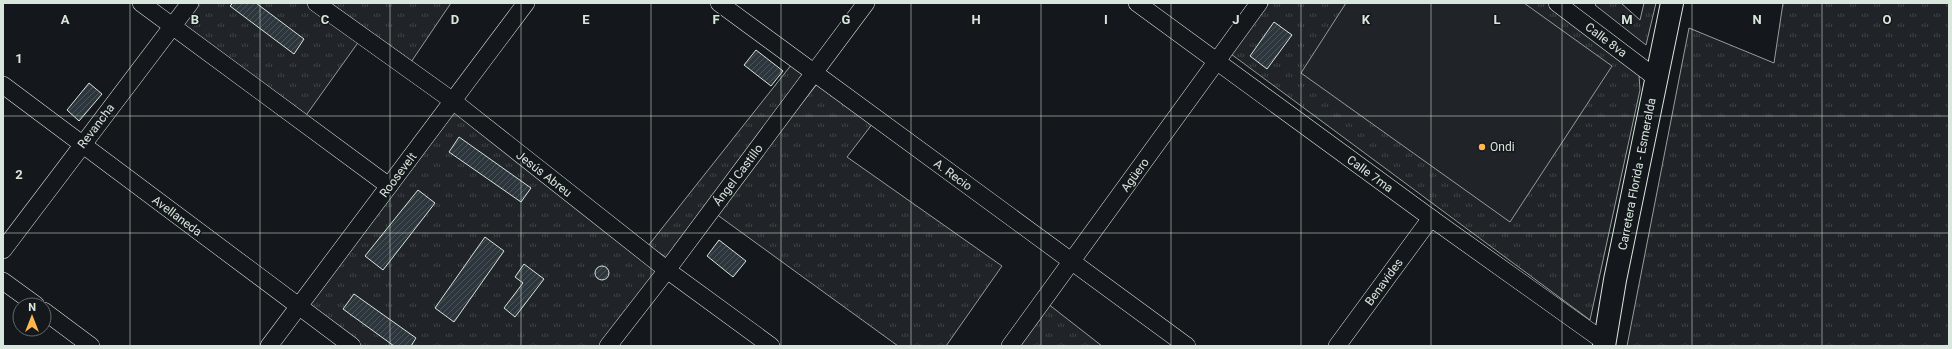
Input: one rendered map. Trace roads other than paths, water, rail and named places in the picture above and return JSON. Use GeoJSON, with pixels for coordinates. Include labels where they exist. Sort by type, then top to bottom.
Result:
{"type":"FeatureCollection","features":[{"type":"Feature","properties":{"kind":"main road","name":"Carretera Florida - Esmeralda"},"geometry":{"type":"LineString","coordinates":[[1605,344],[1615,280],[1672,3]]}},
{"type":"Feature","properties":{"kind":"street"},"geometry":{"type":"LineString","coordinates":[[141,3],[389,186]]}},
{"type":"Feature","properties":{"kind":"street","name":"Revancha"},"geometry":{"type":"LineString","coordinates":[[3,250],[190,3]]}},
{"type":"Feature","properties":{"kind":"street","name":"Jesús Abreu"},"geometry":{"type":"LineString","coordinates":[[316,3],[452,102],[667,270],[771,346]]}},
{"type":"Feature","properties":{"kind":"street","name":"Roosevelt"},"geometry":{"type":"LineString","coordinates":[[269,346],[526,3]]}},
{"type":"Feature","properties":{"kind":"street","name":"A. Recio"},"geometry":{"type":"LineString","coordinates":[[719,3],[1187,346]]}},
{"type":"Feature","properties":{"kind":"street","name":"Ángel Castillo"},"geometry":{"type":"LineString","coordinates":[[608,346],[667,270],[866,3]]}},
{"type":"Feature","properties":{"kind":"street","name":"Calle 7ma"},"geometry":{"type":"LineString","coordinates":[[1137,3],[1605,344]]}},
{"type":"Feature","properties":{"kind":"street","name":"Agüero"},"geometry":{"type":"LineString","coordinates":[[1010,346],[1259,3]]}},
{"type":"Feature","properties":{"kind":"street","name":"Calle 8va"},"geometry":{"type":"LineString","coordinates":[[1556,3],[1656,78]]}},
{"type":"Feature","properties":{"kind":"street","name":"Avellaneda"},"geometry":{"type":"LineString","coordinates":[[3,85],[352,346]]}},
{"type":"Feature","properties":{"kind":"street","name":"Benavides"},"geometry":{"type":"LineString","coordinates":[[1337,346],[1431,218]]}},
{"type":"Feature","properties":{"kind":"street"},"geometry":{"type":"LineString","coordinates":[[3,281],[25,297]]}},
{"type":"Feature","properties":{"kind":"street"},"geometry":{"type":"LineString","coordinates":[[52,317],[91,346]]}},
{"type":"Feature","properties":{"kind":"place","name":"Ondi"},"geometry":{"type":"Point","coordinates":[1482,147]}}]}
